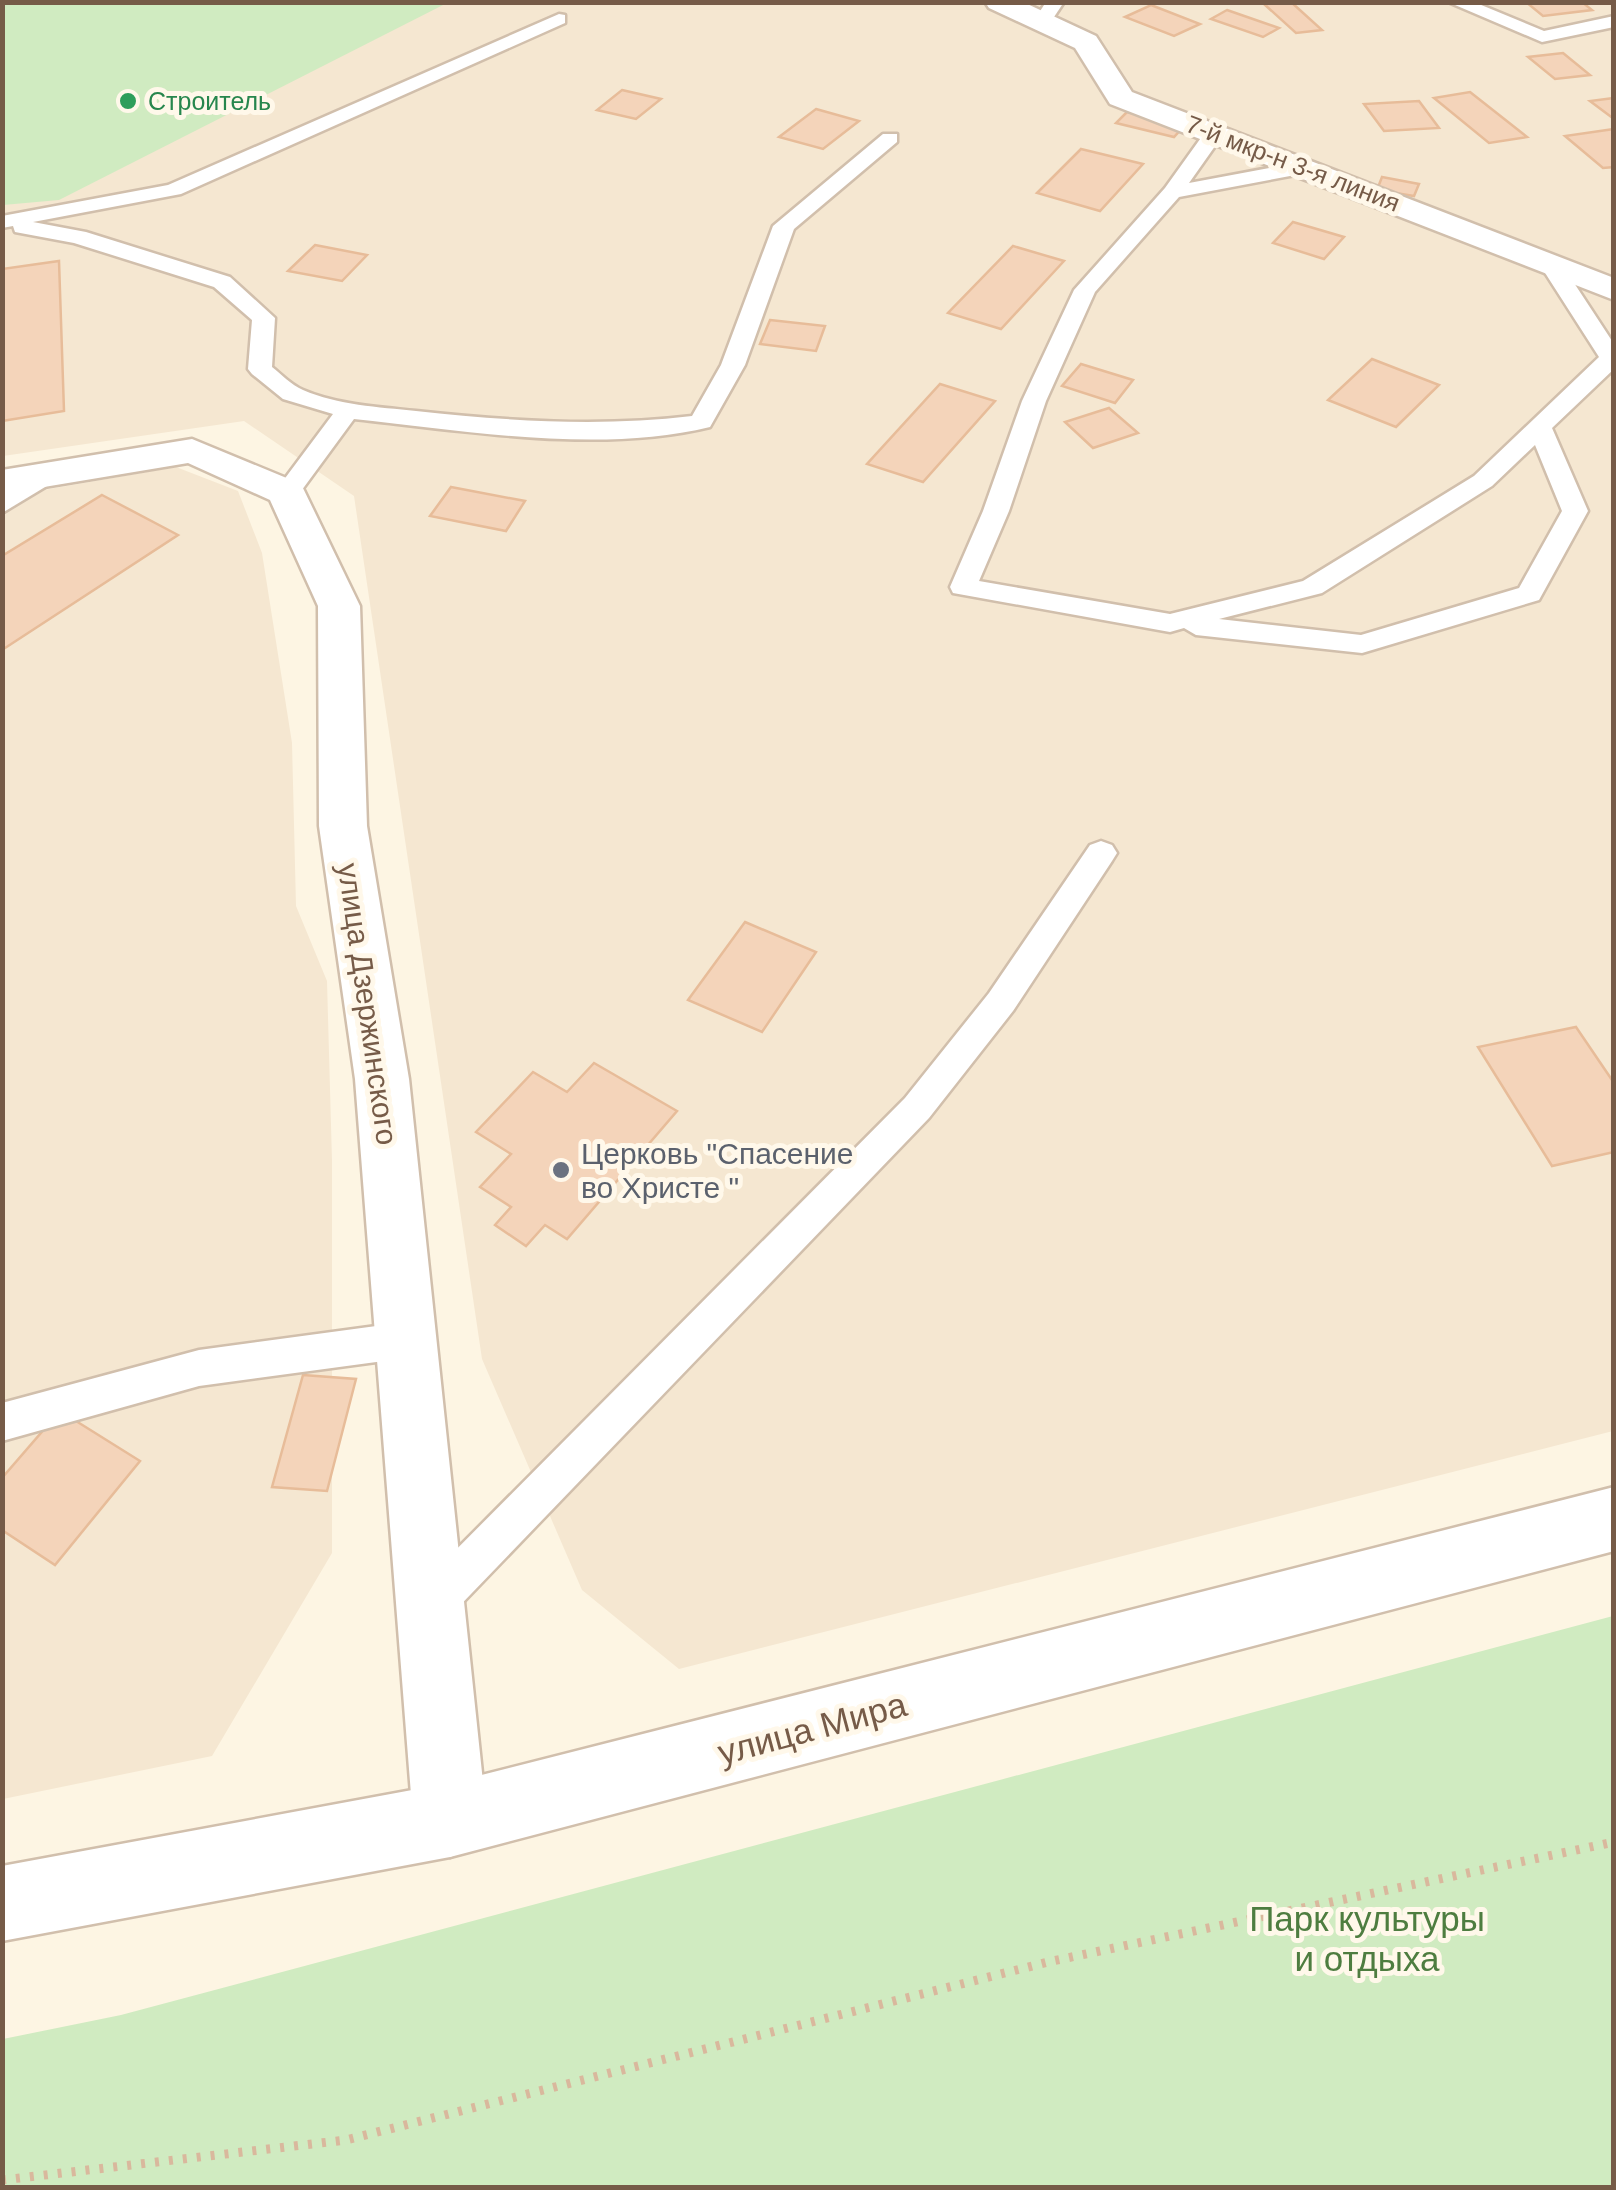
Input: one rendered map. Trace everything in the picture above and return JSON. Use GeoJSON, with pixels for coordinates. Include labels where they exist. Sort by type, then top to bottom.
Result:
{"type":"FeatureCollection","features":[{"type":"Feature","properties":{"kind":"street","name":"7-й мкр-н 3-я линия"},"geometry":{"type":"LineString","coordinates":[[999,2],[1048,12],[1086,42],[1122,98],[1614,290]]}},
{"type":"Feature","properties":{"kind":"street"},"geometry":{"type":"LineString","coordinates":[[24,479],[192,451],[287,493]]}},
{"type":"Feature","properties":{"kind":"street","name":"улица Дзержинского"},"geometry":{"type":"LineString","coordinates":[[287,493],[339,606],[343,826],[382,1079],[450,1820]]}},
{"type":"Feature","properties":{"kind":"street","name":"улица Мира"},"geometry":{"type":"LineString","coordinates":[[2,1904],[450,1820],[1614,1519]]}},
{"type":"Feature","properties":{"kind":"lane"},"geometry":{"type":"LineString","coordinates":[[1457,2],[1542,37],[1614,20],[1611,2]]}},
{"type":"Feature","properties":{"kind":"lane"},"geometry":{"type":"LineString","coordinates":[[2,222],[174,190],[559,19]]}},
{"type":"Feature","properties":{"kind":"lane"},"geometry":{"type":"LineString","coordinates":[[1215,132],[1172,192],[1085,290],[1034,401],[996,511],[963,587],[1170,623],[1362,644],[1528,594],[1575,512],[1539,426]]}},
{"type":"Feature","properties":{"kind":"lane"},"geometry":{"type":"LineString","coordinates":[[2,222],[78,236],[222,282],[264,318],[260,369],[291,394],[348,411],[472,424],[643,432],[701,422],[733,365],[784,226],[890,138]]}},
{"type":"Feature","properties":{"kind":"lane"},"geometry":{"type":"LineString","coordinates":[[1172,192],[1306,167]]}},
{"type":"Feature","properties":{"kind":"lane"},"geometry":{"type":"LineString","coordinates":[[1170,623],[1312,587],[1482,481],[1612,356],[1551,265]]}},
{"type":"Feature","properties":{"kind":"lane"},"geometry":{"type":"LineString","coordinates":[[287,493],[348,411]]}},
{"type":"Feature","properties":{"kind":"lane"},"geometry":{"type":"LineString","coordinates":[[2,505],[24,479]]}},
{"type":"Feature","properties":{"kind":"lane"},"geometry":{"type":"LineString","coordinates":[[430,1606],[918,1108],[1001,1002],[1101,854]]}},
{"type":"Feature","properties":{"kind":"lane"},"geometry":{"type":"LineString","coordinates":[[2,1422],[199,1368],[406,1340]]}},
{"type":"Feature","properties":{"kind":"path"},"geometry":{"type":"LineString","coordinates":[[2,2180],[346,2140],[1048,1962],[1614,1842]]}},
{"type":"Feature","properties":{"kind":"shaded area"},"geometry":{"type":"Polygon","coordinates":[[[2,3],[1613,3],[1613,1431],[679,1669],[582,1590],[482,1359],[354,496],[244,421],[3,456],[2,3]]]}},
{"type":"Feature","properties":{"kind":"shaded area"},"geometry":{"type":"Polygon","coordinates":[[[176,467],[238,491],[262,553],[292,743],[296,906],[327,981],[332,1161],[332,1553],[212,1756],[3,1799],[3,497],[176,467]]]}},
{"type":"Feature","properties":{"kind":"green space","name":"Строитель"},"geometry":{"type":"Polygon","coordinates":[[[3,2],[447,3],[59,200],[3,205],[3,2]]]}},
{"type":"Feature","properties":{"kind":"green space","name":"Парк культуры и отдыха"},"geometry":{"type":"Polygon","coordinates":[[[1613,1616],[1613,2187],[3,2187],[3,2039],[121,2015],[1613,1616]]]}},
{"type":"Feature","properties":{"kind":"building"},"geometry":{"type":"Polygon","coordinates":[[[1291,2],[1322,30],[1296,33],[1264,4],[1291,2]]]}},
{"type":"Feature","properties":{"kind":"building"},"geometry":{"type":"Polygon","coordinates":[[[1526,2],[1582,2],[1592,10],[1543,16],[1526,2]]]}},
{"type":"Feature","properties":{"kind":"building"},"geometry":{"type":"Polygon","coordinates":[[[1151,5],[1200,24],[1174,36],[1125,17],[1151,5]]]}},
{"type":"Feature","properties":{"kind":"building"},"geometry":{"type":"Polygon","coordinates":[[[1227,10],[1279,28],[1263,37],[1211,19],[1227,10]]]}},
{"type":"Feature","properties":{"kind":"building"},"geometry":{"type":"Polygon","coordinates":[[[1563,53],[1590,75],[1555,79],[1528,57],[1563,53]]]}},
{"type":"Feature","properties":{"kind":"building"},"geometry":{"type":"Polygon","coordinates":[[[622,90],[661,99],[636,119],[597,110],[622,90]]]}},
{"type":"Feature","properties":{"kind":"building"},"geometry":{"type":"Polygon","coordinates":[[[1470,92],[1527,137],[1489,143],[1434,98],[1470,92]]]}},
{"type":"Feature","properties":{"kind":"building"},"geometry":{"type":"Polygon","coordinates":[[[1614,98],[1614,119],[1590,101],[1614,98]]]}},
{"type":"Feature","properties":{"kind":"building"},"geometry":{"type":"Polygon","coordinates":[[[1419,101],[1439,128],[1384,131],[1364,104],[1419,101]]]}},
{"type":"Feature","properties":{"kind":"building"},"geometry":{"type":"Polygon","coordinates":[[[816,109],[859,121],[823,149],[779,137],[816,109]]]}},
{"type":"Feature","properties":{"kind":"building"},"geometry":{"type":"Polygon","coordinates":[[[1127,112],[1184,126],[1174,137],[1116,123],[1127,112]]]}},
{"type":"Feature","properties":{"kind":"building"},"geometry":{"type":"Polygon","coordinates":[[[1614,129],[1614,167],[1603,168],[1565,136],[1614,129]]]}},
{"type":"Feature","properties":{"kind":"building"},"geometry":{"type":"Polygon","coordinates":[[[1081,149],[1143,164],[1100,211],[1037,193],[1081,149]]]}},
{"type":"Feature","properties":{"kind":"building"},"geometry":{"type":"Polygon","coordinates":[[[1382,177],[1419,184],[1414,196],[1377,190],[1382,177]]]}},
{"type":"Feature","properties":{"kind":"building"},"geometry":{"type":"Polygon","coordinates":[[[1293,222],[1344,237],[1324,259],[1273,243],[1293,222]]]}},
{"type":"Feature","properties":{"kind":"building"},"geometry":{"type":"Polygon","coordinates":[[[315,245],[367,255],[342,281],[288,271],[315,245]]]}},
{"type":"Feature","properties":{"kind":"building"},"geometry":{"type":"Polygon","coordinates":[[[1013,246],[1064,261],[1001,329],[948,313],[1013,246]]]}},
{"type":"Feature","properties":{"kind":"building"},"geometry":{"type":"Polygon","coordinates":[[[59,261],[64,411],[2,421],[2,269],[59,261]]]}},
{"type":"Feature","properties":{"kind":"building"},"geometry":{"type":"Polygon","coordinates":[[[770,320],[825,326],[816,351],[760,344],[770,320]]]}},
{"type":"Feature","properties":{"kind":"building"},"geometry":{"type":"Polygon","coordinates":[[[1372,359],[1439,385],[1396,427],[1328,400],[1372,359]]]}},
{"type":"Feature","properties":{"kind":"building"},"geometry":{"type":"Polygon","coordinates":[[[1081,364],[1133,380],[1115,403],[1062,386],[1081,364]]]}},
{"type":"Feature","properties":{"kind":"building"},"geometry":{"type":"Polygon","coordinates":[[[940,384],[995,401],[923,482],[867,464],[940,384]]]}},
{"type":"Feature","properties":{"kind":"building"},"geometry":{"type":"Polygon","coordinates":[[[1109,408],[1138,433],[1093,448],[1065,422],[1109,408]]]}},
{"type":"Feature","properties":{"kind":"building"},"geometry":{"type":"Polygon","coordinates":[[[451,487],[525,501],[506,531],[430,516],[451,487]]]}},
{"type":"Feature","properties":{"kind":"building"},"geometry":{"type":"Polygon","coordinates":[[[102,495],[178,535],[2,650],[2,556],[102,495]]]}},
{"type":"Feature","properties":{"kind":"building"},"geometry":{"type":"Polygon","coordinates":[[[745,922],[816,952],[762,1032],[688,1000],[745,922]]]}},
{"type":"Feature","properties":{"kind":"building"},"geometry":{"type":"Polygon","coordinates":[[[1576,1027],[1614,1083],[1614,1152],[1552,1166],[1478,1047],[1576,1027]]]}},
{"type":"Feature","properties":{"kind":"building","name":"Церковь \"Спасение во Христе \""},"geometry":{"type":"Polygon","coordinates":[[[594,1063],[677,1111],[567,1239],[545,1225],[526,1246],[495,1225],[511,1207],[480,1187],[511,1154],[476,1132],[533,1072],[567,1092],[594,1063]]]}},
{"type":"Feature","properties":{"kind":"building"},"geometry":{"type":"Polygon","coordinates":[[[303,1375],[356,1379],[327,1491],[272,1487],[303,1375]]]}},
{"type":"Feature","properties":{"kind":"building"},"geometry":{"type":"Polygon","coordinates":[[[60,1411],[140,1461],[55,1565],[2,1530],[2,1478],[60,1411]]]}},
{"type":"Feature","properties":{"kind":"place","name":"Строитель"},"geometry":{"type":"Point","coordinates":[128,101]}},
{"type":"Feature","properties":{"kind":"place","name":"Церковь \"Спасение во Христе \""},"geometry":{"type":"Point","coordinates":[561,1170]}}]}
